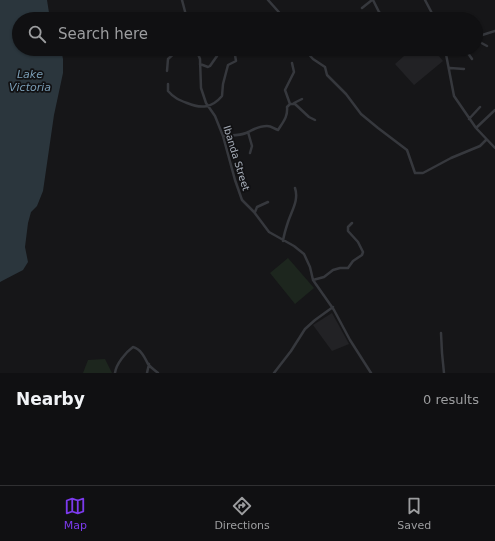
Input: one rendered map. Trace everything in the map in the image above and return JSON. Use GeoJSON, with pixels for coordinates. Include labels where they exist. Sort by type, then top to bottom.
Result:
{"type":"FeatureCollection","features":[{"type":"Feature","properties":{"kind":"street"},"geometry":{"type":"LineString","coordinates":[[182,0],[185,12]]}},
{"type":"Feature","properties":{"kind":"street"},"geometry":{"type":"LineString","coordinates":[[268,0],[279,12]]}},
{"type":"Feature","properties":{"kind":"street"},"geometry":{"type":"LineString","coordinates":[[362,8],[373,0],[378,12]]}},
{"type":"Feature","properties":{"kind":"street"},"geometry":{"type":"LineString","coordinates":[[426,0],[432,12]]}},
{"type":"Feature","properties":{"kind":"street"},"geometry":{"type":"LineString","coordinates":[[483,35],[495,31]]}},
{"type":"Feature","properties":{"kind":"street"},"geometry":{"type":"LineString","coordinates":[[483,43],[487,46]]}},
{"type":"Feature","properties":{"kind":"street"},"geometry":{"type":"LineString","coordinates":[[167,71],[168,59],[171,56]]}},
{"type":"Feature","properties":{"kind":"street","name":"Ibanda Street"},"geometry":{"type":"LineString","coordinates":[[198,56],[200,64],[201,88],[206,103],[215,116],[223,136],[242,200],[269,232],[300,250],[304,254],[310,267],[313,280],[333,307],[350,340],[371,373]]}},
{"type":"Feature","properties":{"kind":"street"},"geometry":{"type":"LineString","coordinates":[[200,64],[208,67],[217,56]]}},
{"type":"Feature","properties":{"kind":"street"},"geometry":{"type":"LineString","coordinates":[[168,84],[168,91],[177,99],[196,106],[211,105],[222,96],[228,65],[236,61],[235,56]]}},
{"type":"Feature","properties":{"kind":"street"},"geometry":{"type":"LineString","coordinates":[[310,56],[324,67],[327,74],[346,94],[361,114],[407,150],[415,173],[423,173],[457,155],[480,146],[486,140]]}},
{"type":"Feature","properties":{"kind":"street"},"geometry":{"type":"LineString","coordinates":[[447,56],[454,96],[476,128],[495,148]]}},
{"type":"Feature","properties":{"kind":"street"},"geometry":{"type":"LineString","coordinates":[[223,136],[242,134],[256,127],[272,126],[275,130],[278,130],[286,118],[288,113],[287,107],[290,104],[285,90],[294,72],[292,64]]}},
{"type":"Feature","properties":{"kind":"street"},"geometry":{"type":"LineString","coordinates":[[450,68],[464,70]]}},
{"type":"Feature","properties":{"kind":"street"},"geometry":{"type":"LineString","coordinates":[[290,104],[294,104],[302,99]]}},
{"type":"Feature","properties":{"kind":"street"},"geometry":{"type":"LineString","coordinates":[[294,104],[314,120]]}},
{"type":"Feature","properties":{"kind":"street"},"geometry":{"type":"LineString","coordinates":[[469,119],[480,107]]}},
{"type":"Feature","properties":{"kind":"street"},"geometry":{"type":"LineString","coordinates":[[476,128],[495,110]]}},
{"type":"Feature","properties":{"kind":"street"},"geometry":{"type":"LineString","coordinates":[[248,132],[252,146],[250,153]]}},
{"type":"Feature","properties":{"kind":"street"},"geometry":{"type":"LineString","coordinates":[[242,134],[249,136]]}},
{"type":"Feature","properties":{"kind":"street"},"geometry":{"type":"LineString","coordinates":[[283,240],[296,204],[297,194],[295,188]]}},
{"type":"Feature","properties":{"kind":"street"},"geometry":{"type":"LineString","coordinates":[[254,213],[257,207],[268,202]]}},
{"type":"Feature","properties":{"kind":"street"},"geometry":{"type":"LineString","coordinates":[[313,280],[324,277],[333,270],[348,268],[353,261],[362,255],[363,252],[358,242],[348,231],[348,227],[352,223]]}},
{"type":"Feature","properties":{"kind":"street"},"geometry":{"type":"LineString","coordinates":[[274,373],[291,351],[305,329],[314,320],[333,307]]}},
{"type":"Feature","properties":{"kind":"street"},"geometry":{"type":"LineString","coordinates":[[441,333],[444,373]]}},
{"type":"Feature","properties":{"kind":"street"},"geometry":{"type":"LineString","coordinates":[[115,373],[118,365],[126,353],[132,348],[136,347],[145,357],[148,364],[158,373]]}},
{"type":"Feature","properties":{"kind":"street"},"geometry":{"type":"LineString","coordinates":[[147,373],[148,364]]}},
{"type":"Feature","properties":{"kind":"shaded area"},"geometry":{"type":"Polygon","coordinates":[[[404,56],[439,56],[443,61],[414,85],[395,64],[404,56]]]}},
{"type":"Feature","properties":{"kind":"shaded area"},"geometry":{"type":"Polygon","coordinates":[[[288,258],[314,288],[295,304],[270,273],[288,258]]]}},
{"type":"Feature","properties":{"kind":"shaded area"},"geometry":{"type":"Polygon","coordinates":[[[332,313],[349,344],[332,351],[313,325],[332,313]]]}},
{"type":"Feature","properties":{"kind":"shaded area"},"geometry":{"type":"Polygon","coordinates":[[[105,359],[112,373],[83,373],[88,360],[105,359]]]}},
{"type":"Feature","properties":{"kind":"water","name":"Lake Victoria"},"geometry":{"type":"Polygon","coordinates":[[[0,0],[47,0],[49,12],[12,12],[12,56],[62,56],[63,73],[54,115],[43,191],[37,206],[31,212],[28,223],[25,247],[28,262],[23,270],[0,282],[0,0]]]}}]}
